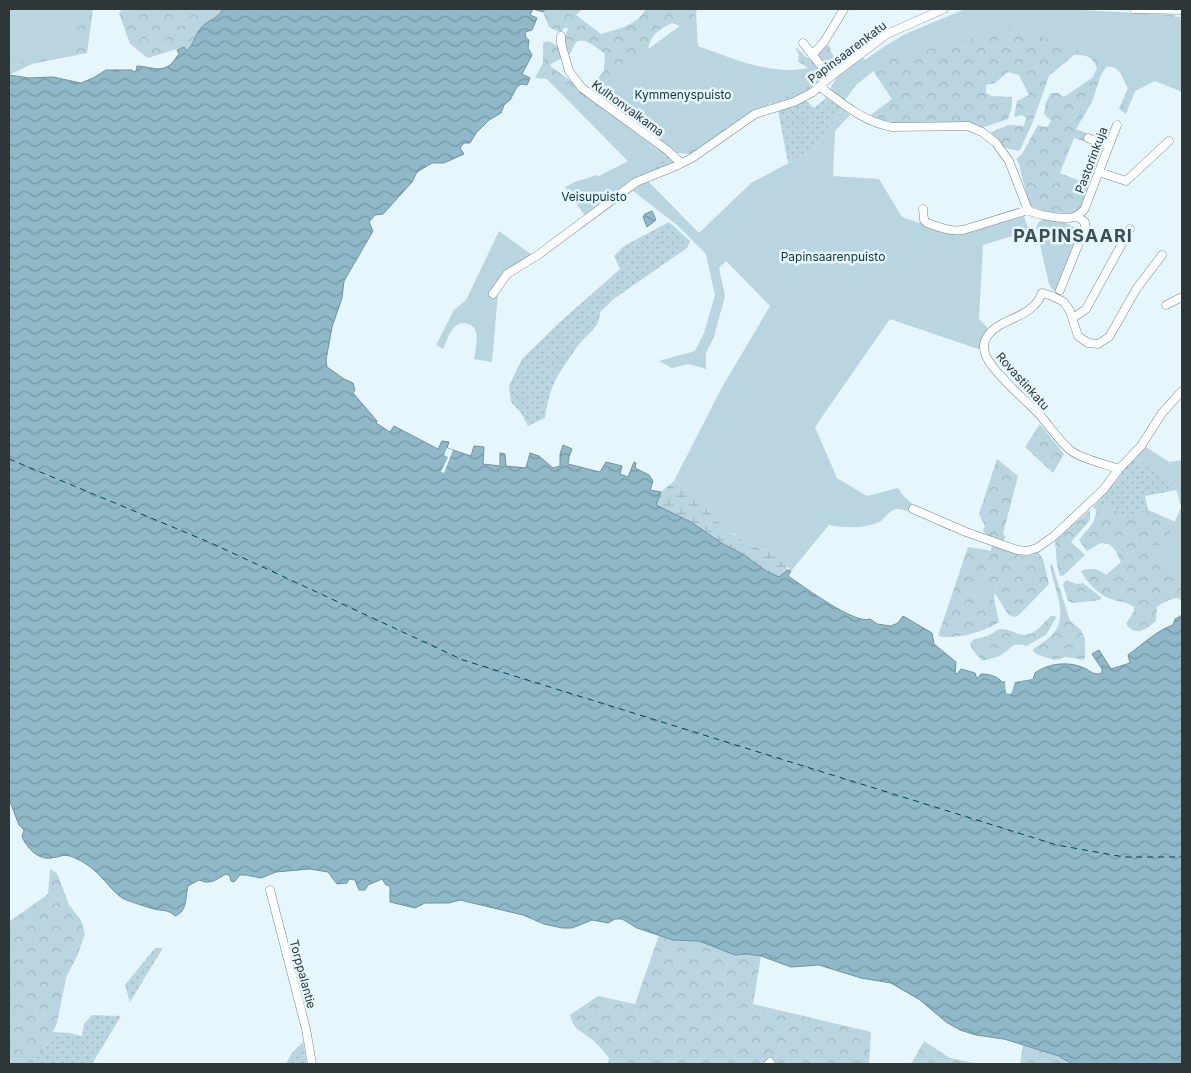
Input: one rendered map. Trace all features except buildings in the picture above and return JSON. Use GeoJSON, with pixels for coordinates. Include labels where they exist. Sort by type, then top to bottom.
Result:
{"type":"FeatureCollection","features":[{"type":"Feature","properties":{"kind":"street"},"geometry":{"type":"LineString","coordinates":[[812,55],[824,42],[844,9]]}},
{"type":"Feature","properties":{"kind":"street","name":"Papinsaarenkatu"},"geometry":{"type":"LineString","coordinates":[[493,294],[507,274],[538,255],[636,182],[692,158],[755,114],[794,102],[820,87],[830,77],[892,30],[944,9]]}},
{"type":"Feature","properties":{"kind":"street"},"geometry":{"type":"LineString","coordinates":[[1134,9],[1182,10]]}},
{"type":"Feature","properties":{"kind":"street","name":"Kulhonvalkama"},"geometry":{"type":"LineString","coordinates":[[561,36],[561,43],[569,71],[582,88],[667,150],[681,163]]}},
{"type":"Feature","properties":{"kind":"street"},"geometry":{"type":"LineString","coordinates":[[803,43],[830,77]]}},
{"type":"Feature","properties":{"kind":"street"},"geometry":{"type":"LineString","coordinates":[[820,87],[864,118],[880,125],[892,127],[968,126],[982,132],[996,142],[1009,160],[1030,212]]}},
{"type":"Feature","properties":{"kind":"street","name":"Pastorinkuja"},"geometry":{"type":"LineString","coordinates":[[1076,216],[1084,210],[1117,125]]}},
{"type":"Feature","properties":{"kind":"street"},"geometry":{"type":"LineString","coordinates":[[1088,138],[1108,146]]}},
{"type":"Feature","properties":{"kind":"street"},"geometry":{"type":"LineString","coordinates":[[1099,172],[1126,181],[1169,142]]}},
{"type":"Feature","properties":{"kind":"street"},"geometry":{"type":"LineString","coordinates":[[923,209],[923,217],[927,223],[950,231],[972,228],[1030,212],[1065,217],[1076,216],[1085,222],[1085,228],[1060,290]]}},
{"type":"Feature","properties":{"kind":"street"},"geometry":{"type":"LineString","coordinates":[[1130,229],[1086,308],[1073,318],[1077,333],[1083,340],[1098,344],[1109,337],[1137,288],[1162,255]]}},
{"type":"Feature","properties":{"kind":"street","name":"Rovastinkatu"},"geometry":{"type":"LineString","coordinates":[[1073,318],[1064,302],[1042,293],[1038,301],[1026,312],[991,331],[984,344],[986,355],[995,368],[1038,413],[1070,451],[1119,469]]}},
{"type":"Feature","properties":{"kind":"street"},"geometry":{"type":"LineString","coordinates":[[1166,305],[1182,297]]}},
{"type":"Feature","properties":{"kind":"street"},"geometry":{"type":"LineString","coordinates":[[913,509],[966,532],[1017,550],[1032,551],[1054,536],[1090,504],[1141,446],[1162,413],[1182,391]]}},
{"type":"Feature","properties":{"kind":"street","name":"Torppalantie"},"geometry":{"type":"LineString","coordinates":[[270,890],[306,1029],[312,1064]]}},
{"type":"Feature","properties":{"kind":"green space"},"geometry":{"type":"Polygon","coordinates":[[[9,9],[93,9],[87,53],[32,64],[9,75],[9,9]]]}},
{"type":"Feature","properties":{"kind":"green space"},"geometry":{"type":"Polygon","coordinates":[[[9,9],[73,9],[73,52],[13,64],[9,67],[9,9]]]}},
{"type":"Feature","properties":{"kind":"green space"},"geometry":{"type":"Polygon","coordinates":[[[123,9],[223,9],[218,16],[205,24],[186,52],[183,47],[148,58],[130,44],[119,13],[123,9]]]}},
{"type":"Feature","properties":{"kind":"green space","name":"Kymmenyspuisto"},"geometry":{"type":"Polygon","coordinates":[[[545,9],[582,9],[576,15],[601,34],[632,23],[646,9],[697,9],[697,32],[672,23],[653,36],[648,50],[775,98],[771,103],[756,110],[690,154],[677,153],[633,121],[616,103],[590,87],[604,71],[605,54],[582,41],[576,43],[570,54],[567,53],[565,36],[568,29],[565,27],[559,32],[549,27],[543,12],[545,9]]]}},
{"type":"Feature","properties":{"kind":"green space"},"geometry":{"type":"Polygon","coordinates":[[[965,9],[1068,9],[1074,12],[1182,17],[1182,92],[1155,81],[1135,91],[1130,103],[1123,101],[1128,88],[1117,66],[1016,27],[887,60],[856,85],[844,101],[833,93],[831,87],[833,84],[879,50],[903,35],[965,9]]]}},
{"type":"Feature","properties":{"kind":"green space"},"geometry":{"type":"Polygon","coordinates":[[[1015,9],[1115,53],[1135,91],[1126,114],[1119,109],[1128,88],[1118,70],[1106,67],[1101,75],[1092,102],[1076,129],[1089,134],[1086,142],[1074,138],[1060,173],[1090,185],[1082,206],[1073,213],[1044,211],[1029,204],[1016,159],[1022,154],[1038,125],[1045,127],[1051,121],[1044,114],[1046,102],[1051,93],[1058,93],[1064,97],[1093,77],[1097,68],[1088,57],[1074,55],[1049,76],[1032,124],[1020,150],[1003,146],[991,132],[1009,125],[1024,126],[1026,118],[1022,115],[1014,117],[1017,101],[1029,95],[1019,75],[1008,72],[995,83],[986,85],[986,93],[992,96],[1012,97],[1012,107],[1008,119],[981,128],[961,122],[894,124],[868,117],[892,99],[873,71],[856,85],[844,101],[831,90],[839,75],[863,58],[868,62],[1015,9]]]}},
{"type":"Feature","properties":{"kind":"green space"},"geometry":{"type":"Polygon","coordinates":[[[1061,9],[1175,15],[1175,20],[1101,20],[1061,9]]]}},
{"type":"Feature","properties":{"kind":"green space","name":"Kymmenyspuisto"},"geometry":{"type":"Polygon","coordinates":[[[696,14],[698,46],[740,61],[768,68],[796,70],[811,67],[815,79],[809,86],[749,111],[694,150],[683,152],[674,149],[603,99],[598,93],[598,86],[696,14]]]}},
{"type":"Feature","properties":{"kind":"green space"},"geometry":{"type":"Polygon","coordinates":[[[547,41],[559,48],[561,59],[550,66],[662,153],[663,159],[661,163],[651,165],[628,161],[547,79],[535,78],[543,63],[543,43],[547,41]]]}},
{"type":"Feature","properties":{"kind":"green space"},"geometry":{"type":"Polygon","coordinates":[[[825,45],[830,46],[831,52],[835,57],[847,59],[841,63],[827,66],[818,57],[819,51],[825,45]]]}},
{"type":"Feature","properties":{"kind":"green space"},"geometry":{"type":"Polygon","coordinates":[[[795,47],[807,58],[813,60],[820,69],[821,77],[810,90],[771,104],[775,98],[809,68],[798,62],[799,55],[795,47]]]}},
{"type":"Feature","properties":{"kind":"green space","name":"Papinsaarenpuisto"},"geometry":{"type":"Polygon","coordinates":[[[548,72],[659,151],[661,156],[660,163],[642,175],[699,233],[751,183],[813,150],[842,109],[850,115],[835,131],[833,176],[879,179],[902,217],[955,235],[1024,216],[1029,231],[983,245],[979,319],[989,329],[982,339],[981,350],[890,319],[815,427],[837,478],[867,496],[898,488],[915,506],[954,523],[950,531],[901,509],[891,511],[884,519],[867,526],[847,527],[829,525],[791,571],[780,558],[771,552],[743,541],[735,534],[728,533],[705,504],[674,481],[721,389],[770,306],[726,261],[719,268],[725,296],[714,337],[706,353],[706,369],[688,364],[672,368],[659,361],[695,351],[704,333],[715,295],[706,254],[677,225],[633,191],[581,229],[579,227],[507,278],[498,294],[492,362],[474,359],[477,342],[476,332],[468,324],[458,324],[452,330],[443,349],[436,345],[454,310],[466,300],[499,231],[532,255],[585,216],[565,187],[575,182],[599,176],[628,161],[547,79],[548,72]]]}},
{"type":"Feature","properties":{"kind":"green space"},"geometry":{"type":"Polygon","coordinates":[[[826,98],[842,109],[813,150],[788,163],[778,110],[806,100],[814,108],[826,98]]]}},
{"type":"Feature","properties":{"kind":"green space"},"geometry":{"type":"Polygon","coordinates":[[[644,138],[669,155],[674,163],[646,174],[639,173],[662,153],[644,138]]]}},
{"type":"Feature","properties":{"kind":"green space"},"geometry":{"type":"Polygon","coordinates":[[[1045,219],[1063,222],[1081,230],[1057,293],[1049,284],[1036,227],[1039,222],[1045,219]]]}},
{"type":"Feature","properties":{"kind":"green space"},"geometry":{"type":"Polygon","coordinates":[[[669,222],[690,241],[687,248],[615,298],[600,312],[600,317],[595,327],[577,347],[557,377],[549,397],[545,418],[528,426],[521,413],[511,402],[509,386],[522,359],[560,322],[620,269],[614,256],[624,246],[669,222]]]}},
{"type":"Feature","properties":{"kind":"green space"},"geometry":{"type":"Polygon","coordinates":[[[1040,424],[1064,454],[1053,473],[1025,447],[1040,424]]]}},
{"type":"Feature","properties":{"kind":"green space"},"geometry":{"type":"Polygon","coordinates":[[[1146,447],[1169,462],[1182,460],[1182,585],[1093,507],[1098,503],[1146,545],[1165,545],[1181,507],[1175,484],[1135,458],[1146,447]]]}},
{"type":"Feature","properties":{"kind":"green space"},"geometry":{"type":"Polygon","coordinates":[[[1137,457],[1140,461],[1175,484],[1177,490],[1145,496],[1148,510],[1175,522],[1165,545],[1093,507],[1120,476],[1125,467],[1137,457]]]}},
{"type":"Feature","properties":{"kind":"green space"},"geometry":{"type":"Polygon","coordinates":[[[997,459],[1018,476],[1003,534],[1006,537],[1003,541],[989,537],[983,531],[985,526],[979,514],[997,459]]]}},
{"type":"Feature","properties":{"kind":"green space"},"geometry":{"type":"Polygon","coordinates":[[[674,481],[705,504],[728,533],[782,559],[788,570],[776,585],[641,503],[650,490],[661,492],[674,481]]]}},
{"type":"Feature","properties":{"kind":"green space"},"geometry":{"type":"Polygon","coordinates":[[[1105,503],[1111,503],[1119,515],[1129,518],[1148,510],[1182,525],[1182,601],[1178,598],[1172,599],[1157,607],[1156,621],[1141,631],[1133,630],[1126,624],[1134,611],[1134,607],[1111,599],[1097,591],[1081,571],[1094,569],[1106,575],[1121,562],[1115,550],[1109,544],[1101,543],[1087,551],[1079,540],[1093,523],[1097,510],[1105,503]]]}},
{"type":"Feature","properties":{"kind":"green space"},"geometry":{"type":"Polygon","coordinates":[[[1090,510],[1090,520],[1071,542],[1085,555],[1064,575],[1060,576],[1055,540],[1090,510]]]}},
{"type":"Feature","properties":{"kind":"green space"},"geometry":{"type":"Polygon","coordinates":[[[986,542],[1038,553],[1023,556],[991,551],[992,545],[986,542]]]}},
{"type":"Feature","properties":{"kind":"green space"},"geometry":{"type":"Polygon","coordinates":[[[968,547],[1023,556],[1038,552],[1043,559],[1049,584],[1018,616],[1013,617],[1007,613],[995,593],[996,585],[964,594],[994,599],[999,622],[970,634],[953,637],[938,636],[968,547]]]}},
{"type":"Feature","properties":{"kind":"green space"},"geometry":{"type":"Polygon","coordinates":[[[1051,564],[1070,621],[1081,630],[1085,639],[1085,658],[1083,660],[1066,657],[1055,660],[1038,655],[1033,651],[1034,648],[1055,631],[1059,622],[1059,602],[1051,564]]]}},
{"type":"Feature","properties":{"kind":"green space"},"geometry":{"type":"Polygon","coordinates":[[[1066,580],[1077,584],[1083,583],[1101,597],[1100,600],[1073,603],[1068,601],[1063,585],[1066,580]]]}},
{"type":"Feature","properties":{"kind":"green space"},"geometry":{"type":"Polygon","coordinates":[[[966,581],[996,585],[994,599],[964,594],[966,581]]]}},
{"type":"Feature","properties":{"kind":"green space"},"geometry":{"type":"Polygon","coordinates":[[[1051,616],[1056,618],[1046,635],[1026,646],[1014,645],[999,656],[982,661],[972,649],[970,643],[972,641],[1002,629],[1025,635],[1032,633],[1051,616]]]}},
{"type":"Feature","properties":{"kind":"green space"},"geometry":{"type":"Polygon","coordinates":[[[50,869],[57,873],[69,905],[81,920],[85,934],[78,954],[66,978],[57,1023],[47,1045],[32,1064],[9,1064],[9,922],[48,894],[50,869]]]}},
{"type":"Feature","properties":{"kind":"green space"},"geometry":{"type":"Polygon","coordinates":[[[659,935],[673,940],[699,941],[735,955],[761,956],[753,1004],[871,1032],[869,1064],[608,1064],[609,1058],[595,1042],[574,1025],[570,1015],[598,996],[635,1004],[659,935]]]}},
{"type":"Feature","properties":{"kind":"green space"},"geometry":{"type":"Polygon","coordinates":[[[155,948],[163,948],[130,1002],[125,985],[155,948]]]}},
{"type":"Feature","properties":{"kind":"green space"},"geometry":{"type":"Polygon","coordinates":[[[92,1015],[121,1016],[92,1064],[32,1064],[47,1045],[53,1032],[82,1036],[84,1024],[92,1015]]]}},
{"type":"Feature","properties":{"kind":"green space"},"geometry":{"type":"Polygon","coordinates":[[[924,1041],[950,1058],[979,1064],[911,1064],[924,1041]]]}},
{"type":"Feature","properties":{"kind":"green space"},"geometry":{"type":"Polygon","coordinates":[[[303,1042],[307,1064],[286,1064],[291,1054],[303,1042]]]}},
{"type":"Feature","properties":{"kind":"green space"},"geometry":{"type":"Polygon","coordinates":[[[1023,1045],[1059,1056],[1072,1064],[1020,1064],[1023,1045]]]}},
{"type":"Feature","properties":{"kind":"water"},"geometry":{"type":"Polygon","coordinates":[[[223,9],[533,9],[530,15],[537,18],[532,30],[525,32],[526,38],[529,40],[528,48],[532,55],[522,74],[530,78],[527,85],[521,84],[517,87],[510,100],[504,105],[501,113],[489,120],[476,133],[470,143],[464,143],[460,148],[464,154],[444,163],[432,163],[417,172],[412,182],[383,214],[375,215],[369,222],[373,231],[344,281],[342,298],[332,327],[326,360],[327,367],[353,383],[355,390],[353,393],[377,421],[376,423],[390,432],[394,426],[438,449],[442,441],[449,442],[447,448],[471,456],[474,446],[484,447],[483,464],[500,466],[500,453],[505,454],[506,466],[526,468],[530,453],[539,456],[553,468],[560,466],[560,454],[563,445],[572,449],[568,464],[600,472],[606,462],[622,466],[620,474],[628,477],[634,462],[636,463],[635,468],[649,475],[653,481],[650,490],[661,492],[656,505],[691,522],[766,571],[779,577],[788,570],[791,571],[788,576],[841,611],[863,619],[870,619],[877,624],[891,626],[898,623],[903,616],[932,633],[934,644],[956,662],[955,673],[957,674],[961,669],[975,673],[977,679],[981,674],[987,674],[998,678],[1002,682],[1033,679],[1035,673],[1040,670],[1059,664],[1072,664],[1099,674],[1102,673],[1102,669],[1092,654],[1099,650],[1111,669],[1130,663],[1128,655],[1155,634],[1173,625],[1175,619],[1182,615],[1182,1064],[1072,1064],[1059,1056],[1004,1039],[976,1035],[960,1030],[946,1022],[920,1000],[891,983],[861,978],[819,965],[791,967],[761,956],[735,955],[699,941],[673,940],[637,928],[622,919],[615,919],[608,923],[592,920],[572,928],[562,928],[544,924],[523,915],[460,900],[449,903],[425,903],[415,908],[390,902],[390,886],[386,885],[382,879],[368,885],[365,890],[359,890],[355,880],[349,879],[347,883],[337,884],[328,872],[310,869],[276,872],[261,878],[240,875],[234,882],[226,874],[210,882],[199,880],[188,886],[184,907],[175,916],[167,911],[154,909],[124,899],[99,875],[77,859],[66,855],[41,857],[30,849],[22,837],[24,830],[19,825],[9,799],[9,75],[29,78],[53,77],[81,83],[106,70],[132,70],[134,72],[137,66],[155,69],[164,68],[172,63],[179,54],[177,50],[184,47],[187,51],[205,24],[218,16],[223,9]]]}},
{"type":"Feature","properties":{"kind":"water"},"geometry":{"type":"Polygon","coordinates":[[[533,9],[545,9],[543,12],[533,9]]]}},
{"type":"Feature","properties":{"kind":"water"},"geometry":{"type":"Polygon","coordinates":[[[652,211],[656,220],[647,227],[643,217],[652,211]]]}},
{"type":"Feature","properties":{"kind":"pier"},"geometry":{"type":"Polygon","coordinates":[[[447,448],[453,450],[444,473],[441,472],[448,457],[444,455],[447,448]]]}},
{"type":"Feature","properties":{"kind":"pier"},"geometry":{"type":"Polygon","coordinates":[[[1033,676],[1033,679],[1015,682],[1011,694],[1006,693],[1005,680],[1033,676]]]}},
{"type":"Feature","properties":{"kind":"ferry route"},"geometry":{"type":"LineString","coordinates":[[9,459],[211,543],[463,660],[1057,845],[1124,857],[1182,857]]}},
{"type":"Feature","properties":{"kind":"district","name":"PAPINSAARI"},"geometry":{"type":"Point","coordinates":[1073,235]}},
{"type":"Feature","properties":{"kind":"park label","name":"Veisupuisto"},"geometry":{"type":"Point","coordinates":[594,196]}}]}
